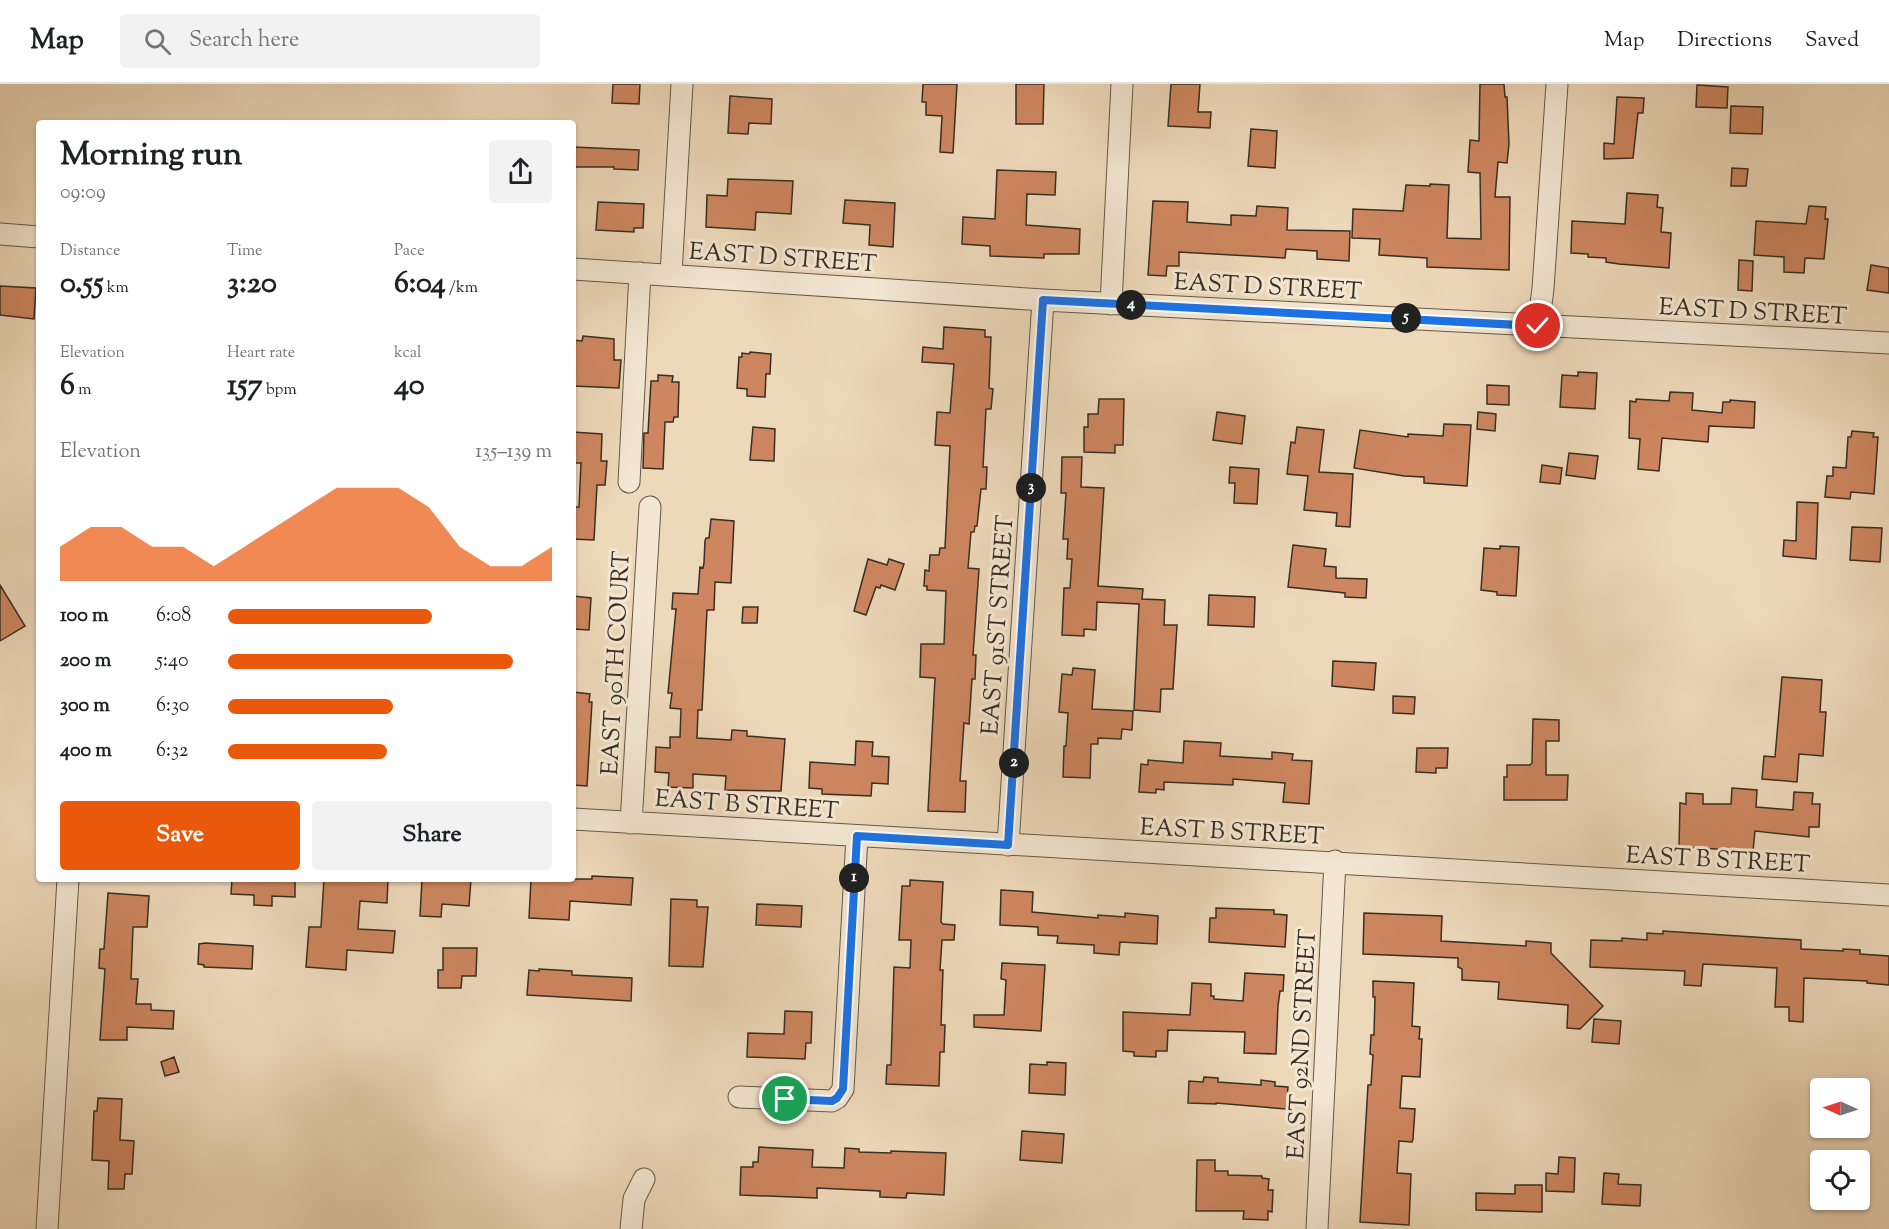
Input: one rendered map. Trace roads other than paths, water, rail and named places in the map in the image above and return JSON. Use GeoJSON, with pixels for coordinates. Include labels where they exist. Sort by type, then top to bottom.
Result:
{"type":"FeatureCollection","features":[{"type":"Feature","properties":{"kind":"street"},"geometry":{"type":"LineString","coordinates":[[671,274],[682,84]]}},
{"type":"Feature","properties":{"kind":"street"},"geometry":{"type":"LineString","coordinates":[[1111,304],[1122,84]]}},
{"type":"Feature","properties":{"kind":"street"},"geometry":{"type":"LineString","coordinates":[[1538,326],[1543,289],[1557,84]]}},
{"type":"Feature","properties":{"kind":"street"},"geometry":{"type":"LineString","coordinates":[[0,234],[36,237]]}},
{"type":"Feature","properties":{"kind":"street","name":"EAST D STREET"},"geometry":{"type":"LineString","coordinates":[[576,268],[1111,304],[1889,343]]}},
{"type":"Feature","properties":{"kind":"street"},"geometry":{"type":"LineString","coordinates":[[629,482],[640,273]]}},
{"type":"Feature","properties":{"kind":"street","name":"EAST 91ST STREET"},"geometry":{"type":"LineString","coordinates":[[1008,845],[1043,300]]}},
{"type":"Feature","properties":{"kind":"street","name":"EAST 90TH COURT"},"geometry":{"type":"LineString","coordinates":[[631,822],[650,507]]}},
{"type":"Feature","properties":{"kind":"street","name":"EAST B STREET"},"geometry":{"type":"LineString","coordinates":[[576,819],[1008,845],[1335,861],[1889,895]]}},
{"type":"Feature","properties":{"kind":"street"},"geometry":{"type":"LineString","coordinates":[[739,1097],[832,1101],[843,1089],[857,836]]}},
{"type":"Feature","properties":{"kind":"street","name":"EAST 92ND STREET"},"geometry":{"type":"LineString","coordinates":[[1317,1229],[1335,861]]}},
{"type":"Feature","properties":{"kind":"street"},"geometry":{"type":"LineString","coordinates":[[47,1229],[68,882]]}},
{"type":"Feature","properties":{"kind":"street"},"geometry":{"type":"LineString","coordinates":[[631,1229],[634,1199],[644,1179]]}}]}
